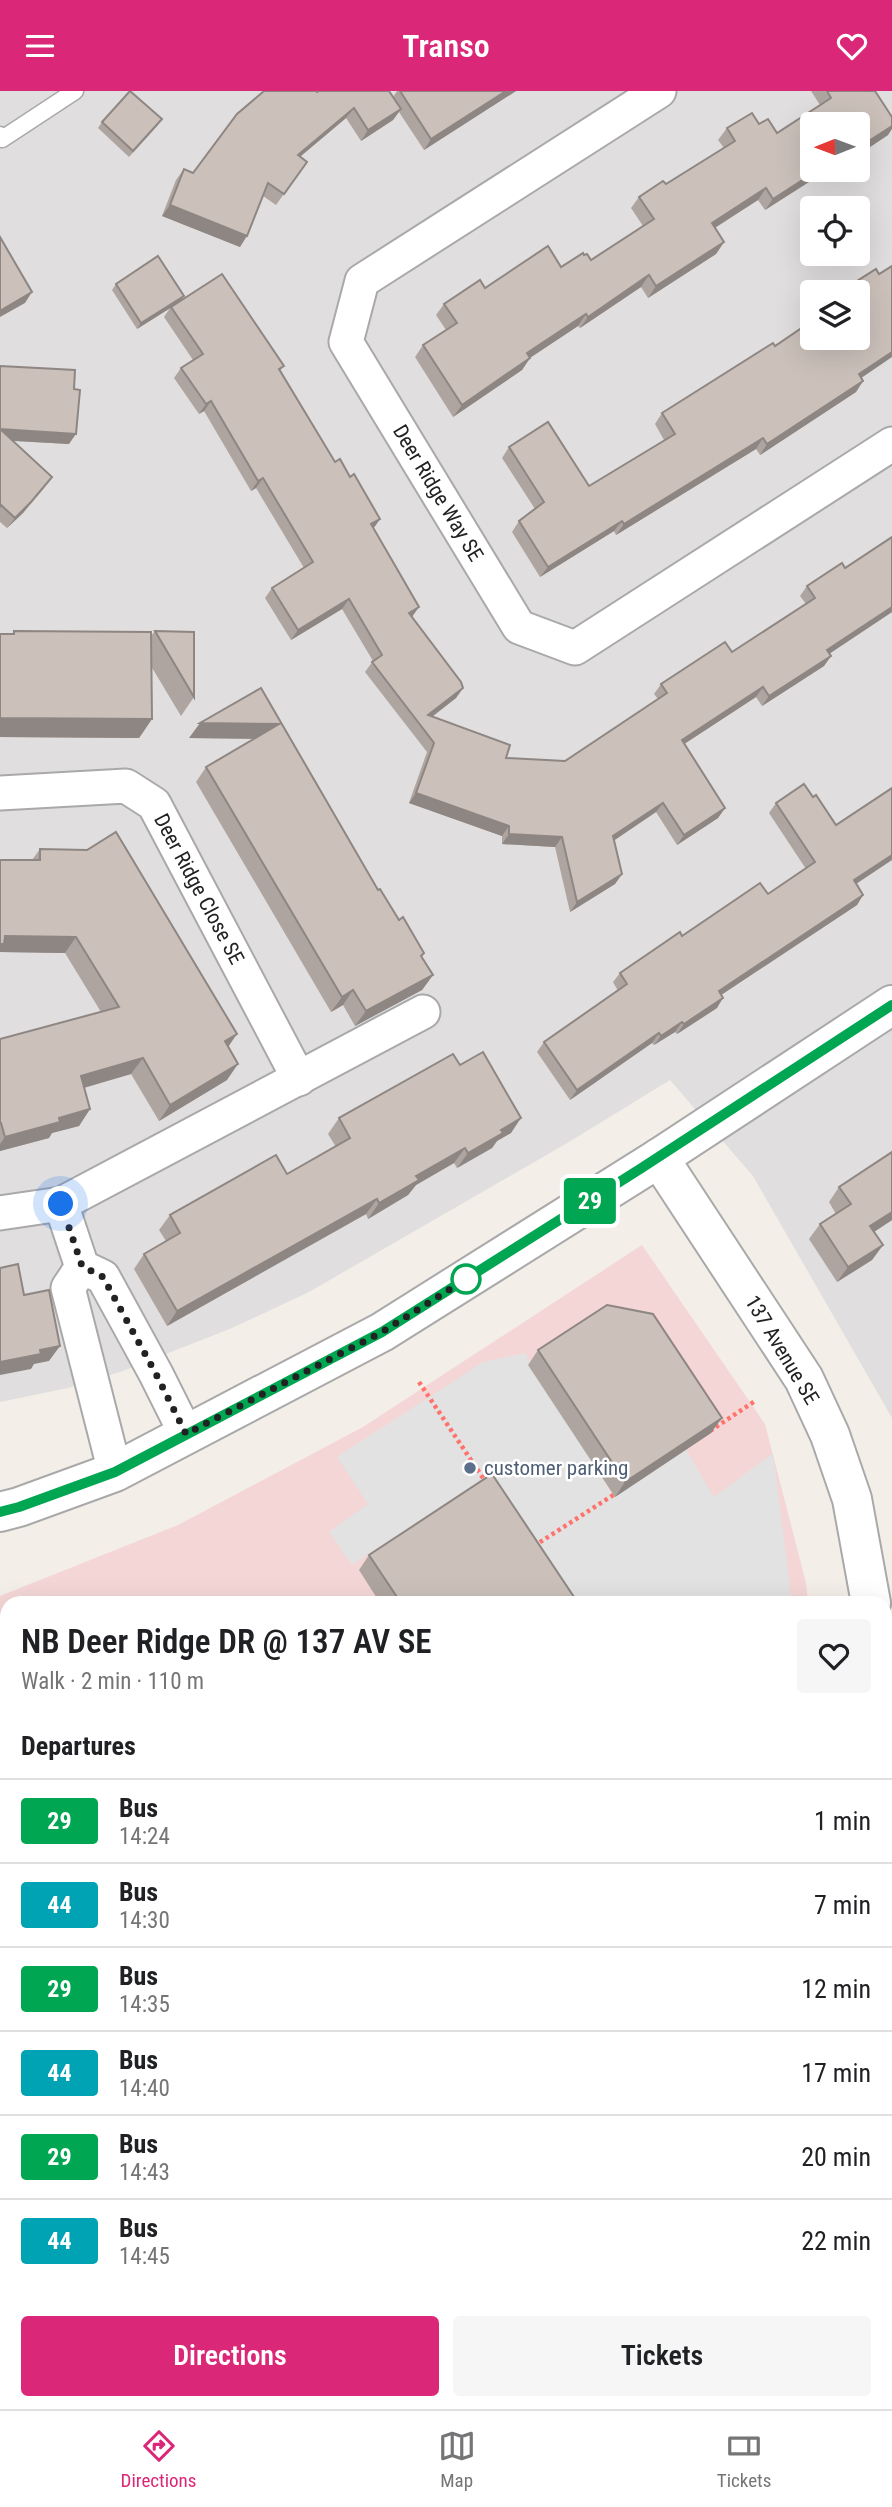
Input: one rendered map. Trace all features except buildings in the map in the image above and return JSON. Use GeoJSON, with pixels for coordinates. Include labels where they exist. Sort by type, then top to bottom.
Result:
{"type":"FeatureCollection","features":[{"type":"Feature","properties":{"kind":"street","name":"Deer Ridge Way SE"},"geometry":{"type":"LineString","coordinates":[[659,91],[362,281],[355,306],[346,342],[519,627],[575,648],[892,444]]}},
{"type":"Feature","properties":{"kind":"street","name":"Deer Ridge Close SE"},"geometry":{"type":"LineString","coordinates":[[0,793],[126,786],[154,804],[299,1079]]}},
{"type":"Feature","properties":{"kind":"street"},"geometry":{"type":"LineString","coordinates":[[0,1512],[115,1472],[382,1332],[659,1158],[892,1005]]}},
{"type":"Feature","properties":{"kind":"street"},"geometry":{"type":"LineString","coordinates":[[0,1213],[61,1204],[424,1011]]}},
{"type":"Feature","properties":{"kind":"street","name":"137 Avenue SE"},"geometry":{"type":"LineString","coordinates":[[659,1158],[804,1379],[830,1435],[852,1499],[871,1596]]}},
{"type":"Feature","properties":{"kind":"street"},"geometry":{"type":"LineString","coordinates":[[61,1204],[82,1266],[103,1277],[186,1434]]}},
{"type":"Feature","properties":{"kind":"street"},"geometry":{"type":"LineString","coordinates":[[82,1266],[68,1288],[115,1472]]}},
{"type":"Feature","properties":{"kind":"lane"},"geometry":{"type":"LineString","coordinates":[[0,135],[2,139],[75,91]]}},
{"type":"Feature","properties":{"kind":"path"},"geometry":{"type":"LineString","coordinates":[[419,1382],[490,1489]]}},
{"type":"Feature","properties":{"kind":"path"},"geometry":{"type":"LineString","coordinates":[[708,1433],[755,1401]]}},
{"type":"Feature","properties":{"kind":"path"},"geometry":{"type":"LineString","coordinates":[[530,1548],[623,1489]]}},
{"type":"Feature","properties":{"kind":"shaded area"},"geometry":{"type":"Polygon","coordinates":[[[0,91],[892,91],[892,1418],[753,1176],[670,1080],[569,1142],[309,1292],[232,1328],[123,1371],[68,1388],[0,1402],[0,91]]]}},
{"type":"Feature","properties":{"kind":"shaded area"},"geometry":{"type":"Polygon","coordinates":[[[642,1245],[765,1424],[807,1596],[0,1596],[178,1525],[363,1427],[642,1245]]]}},
{"type":"Feature","properties":{"kind":"shaded area","name":"customer parking"},"geometry":{"type":"Polygon","coordinates":[[[525,1353],[613,1495],[685,1448],[714,1497],[773,1453],[791,1596],[563,1596],[483,1479],[352,1565],[329,1532],[368,1504],[337,1457],[483,1362],[525,1353]]]}},
{"type":"Feature","properties":{"kind":"bus line","name":"29"},"geometry":{"type":"LineString","coordinates":[[0,1512],[115,1472],[382,1332],[892,1005]]}},
{"type":"Feature","properties":{"kind":"place","name":"customer parking"},"geometry":{"type":"Point","coordinates":[470,1468]}},
{"type":"Feature","properties":{"kind":"route"},"geometry":{"type":"LineString","coordinates":[[61,1204],[82,1266],[103,1277],[186,1434],[382,1332],[471,1276],[466,1279]]}}]}
